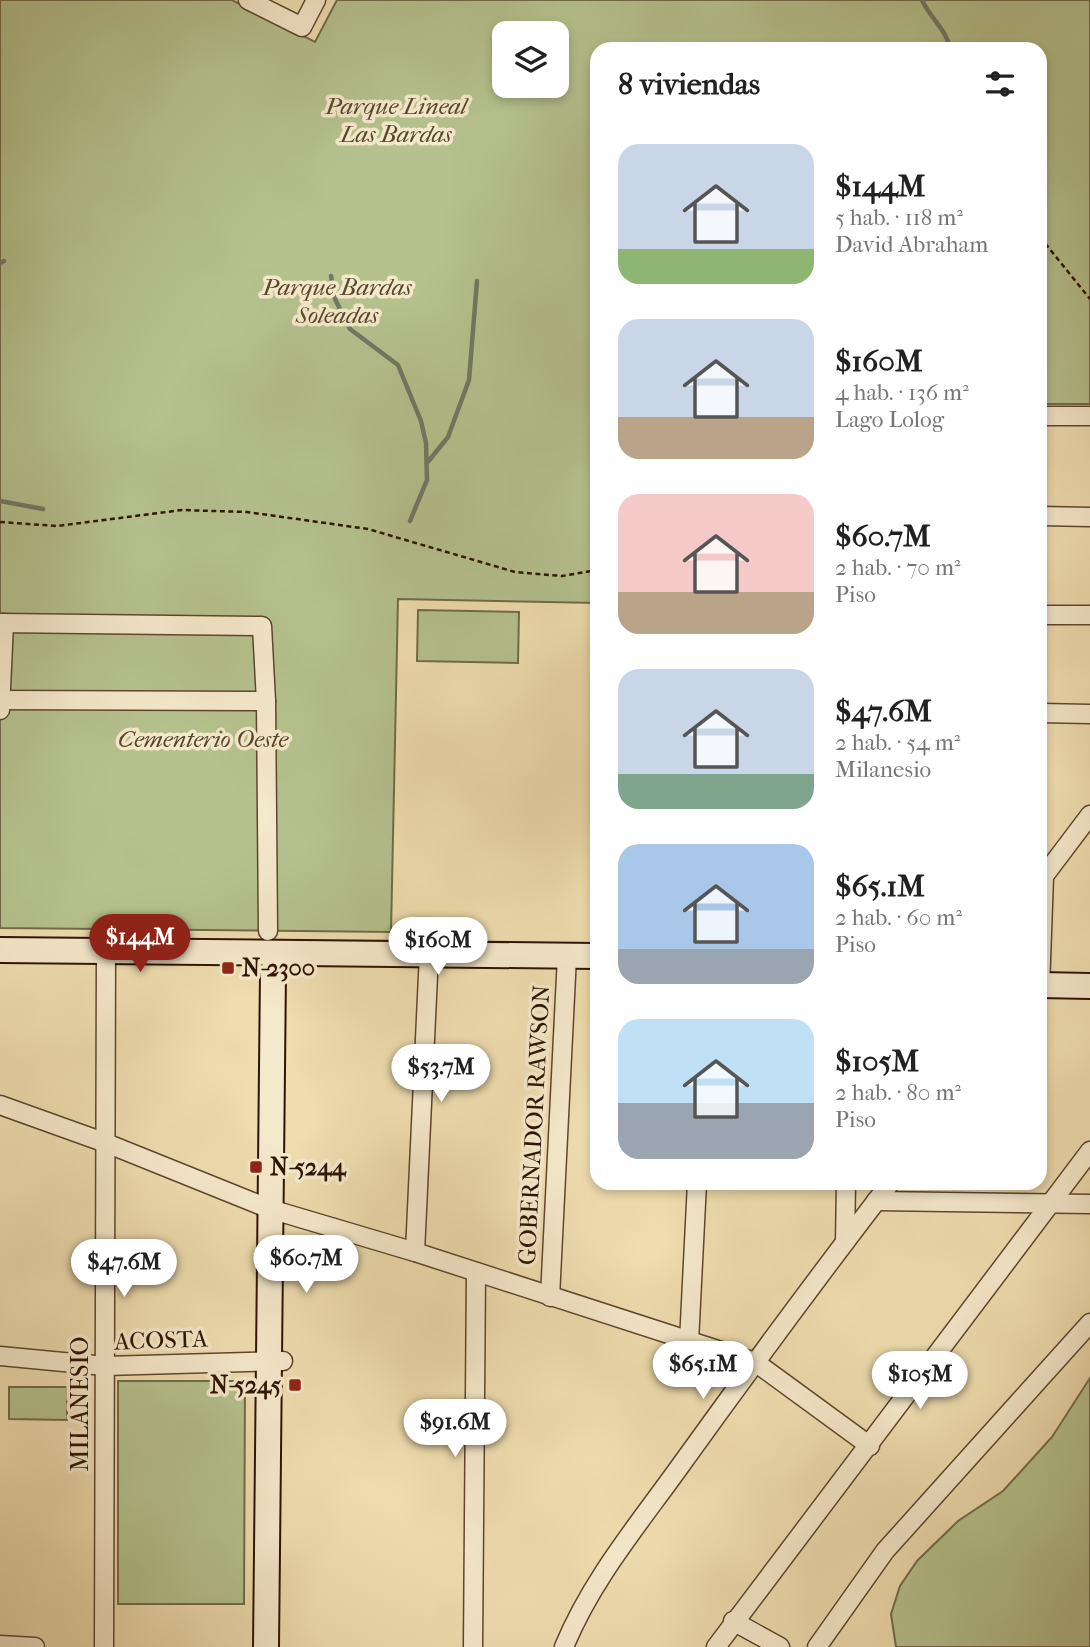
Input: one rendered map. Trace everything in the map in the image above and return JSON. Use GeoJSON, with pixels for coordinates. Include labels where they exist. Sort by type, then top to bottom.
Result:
{"type":"FeatureCollection","features":[{"type":"Feature","properties":{"kind":"main road"},"geometry":{"type":"LineString","coordinates":[[274,942],[287,972],[277,1211],[280,1647]]}},
{"type":"Feature","properties":{"kind":"main road"},"geometry":{"type":"LineString","coordinates":[[0,950],[106,951],[274,942],[429,954],[590,956]]}},
{"type":"Feature","properties":{"kind":"main road"},"geometry":{"type":"LineString","coordinates":[[1047,986],[1090,986]]}},
{"type":"Feature","properties":{"kind":"main road"},"geometry":{"type":"LineString","coordinates":[[266,1647],[276,1361]]}},
{"type":"Feature","properties":{"kind":"street"},"geometry":{"type":"LineString","coordinates":[[248,0],[302,27],[316,0]]}},
{"type":"Feature","properties":{"kind":"street"},"geometry":{"type":"LineString","coordinates":[[1047,416],[1090,416]]}},
{"type":"Feature","properties":{"kind":"street"},"geometry":{"type":"LineString","coordinates":[[1047,516],[1090,517]]}},
{"type":"Feature","properties":{"kind":"street"},"geometry":{"type":"LineString","coordinates":[[1047,615],[1090,615]]}},
{"type":"Feature","properties":{"kind":"street"},"geometry":{"type":"LineString","coordinates":[[0,711],[2,623],[262,626],[274,942]]}},
{"type":"Feature","properties":{"kind":"street"},"geometry":{"type":"LineString","coordinates":[[0,700],[266,701]]}},
{"type":"Feature","properties":{"kind":"street"},"geometry":{"type":"LineString","coordinates":[[1047,713],[1090,714]]}},
{"type":"Feature","properties":{"kind":"street"},"geometry":{"type":"LineString","coordinates":[[1047,872],[1090,815]]}},
{"type":"Feature","properties":{"kind":"street","name":"MILANESIO"},"geometry":{"type":"LineString","coordinates":[[104,1647],[106,951]]}},
{"type":"Feature","properties":{"kind":"street"},"geometry":{"type":"LineString","coordinates":[[415,1252],[429,954]]}},
{"type":"Feature","properties":{"kind":"street","name":"GOBERNADOR RAWSON"},"geometry":{"type":"LineString","coordinates":[[550,1297],[567,956]]}},
{"type":"Feature","properties":{"kind":"street"},"geometry":{"type":"LineString","coordinates":[[0,1105],[106,1143],[277,1211],[415,1252],[755,1362],[870,1446]]}},
{"type":"Feature","properties":{"kind":"street"},"geometry":{"type":"LineString","coordinates":[[716,1647],[1090,1151]]}},
{"type":"Feature","properties":{"kind":"street"},"geometry":{"type":"LineString","coordinates":[[689,1342],[696,1190]]}},
{"type":"Feature","properties":{"kind":"street"},"geometry":{"type":"LineString","coordinates":[[845,1242],[846,1190]]}},
{"type":"Feature","properties":{"kind":"street"},"geometry":{"type":"LineString","coordinates":[[564,1647],[580,1609],[597,1582],[755,1362],[885,1190]]}},
{"type":"Feature","properties":{"kind":"street"},"geometry":{"type":"LineString","coordinates":[[876,1201],[1090,1204]]}},
{"type":"Feature","properties":{"kind":"street"},"geometry":{"type":"LineString","coordinates":[[473,1647],[476,1272]]}},
{"type":"Feature","properties":{"kind":"street"},"geometry":{"type":"LineString","coordinates":[[817,1647],[886,1551],[1090,1323]]}},
{"type":"Feature","properties":{"kind":"street","name":"ACOSTA"},"geometry":{"type":"LineString","coordinates":[[0,1356],[105,1366],[276,1361]]}},
{"type":"Feature","properties":{"kind":"street"},"geometry":{"type":"LineString","coordinates":[[733,1621],[780,1647]]}},
{"type":"Feature","properties":{"kind":"street"},"geometry":{"type":"LineString","coordinates":[[0,1644],[35,1647]]}},
{"type":"Feature","properties":{"kind":"path"},"geometry":{"type":"LineString","coordinates":[[1047,246],[1090,299]]}},
{"type":"Feature","properties":{"kind":"path"},"geometry":{"type":"LineString","coordinates":[[0,522],[57,526],[173,510],[247,512],[368,529],[515,572],[562,576],[590,571]]}},
{"type":"Feature","properties":{"kind":"green space","name":"Parque Bardas Soleadas"},"geometry":{"type":"Polygon","coordinates":[[[0,0],[232,0],[315,42],[337,0],[1090,0],[1090,404],[1047,404],[1047,42],[590,42],[590,603],[398,599],[391,932],[0,928],[0,0]]]}},
{"type":"Feature","properties":{"kind":"green space"},"geometry":{"type":"Polygon","coordinates":[[[418,610],[519,612],[518,663],[417,661],[418,610]]]}},
{"type":"Feature","properties":{"kind":"green space"},"geometry":{"type":"Polygon","coordinates":[[[1090,1378],[1090,1647],[896,1647],[891,1614],[900,1586],[917,1561],[958,1521],[1003,1491],[1052,1437],[1090,1378]]]}},
{"type":"Feature","properties":{"kind":"green space"},"geometry":{"type":"Polygon","coordinates":[[[118,1381],[245,1381],[244,1604],[118,1604],[118,1381]]]}},
{"type":"Feature","properties":{"kind":"green space"},"geometry":{"type":"Polygon","coordinates":[[[9,1387],[67,1387],[67,1420],[9,1419],[9,1387]]]}},
{"type":"Feature","properties":{"kind":"waterway"},"geometry":{"type":"LineString","coordinates":[[922,0],[948,42]]}},
{"type":"Feature","properties":{"kind":"waterway"},"geometry":{"type":"LineString","coordinates":[[0,263],[4,261]]}},
{"type":"Feature","properties":{"kind":"waterway"},"geometry":{"type":"LineString","coordinates":[[331,276],[335,299],[350,329],[398,365],[421,421],[426,443],[427,480],[410,521]]}},
{"type":"Feature","properties":{"kind":"waterway"},"geometry":{"type":"LineString","coordinates":[[427,463],[448,437],[469,380],[477,281]]}},
{"type":"Feature","properties":{"kind":"waterway"},"geometry":{"type":"LineString","coordinates":[[0,501],[43,509]]}},
{"type":"Feature","properties":{"kind":"place","name":"N-2300"},"geometry":{"type":"Point","coordinates":[228,968]}},
{"type":"Feature","properties":{"kind":"place","name":"N-5244"},"geometry":{"type":"Point","coordinates":[256,1167]}},
{"type":"Feature","properties":{"kind":"place","name":"N-5245"},"geometry":{"type":"Point","coordinates":[295,1385]}},
{"type":"Feature","properties":{"kind":"park label","name":"Parque Lineal Las Bardas"},"geometry":{"type":"Point","coordinates":[396,120]}},
{"type":"Feature","properties":{"kind":"park label","name":"Cementerio Oeste"},"geometry":{"type":"Point","coordinates":[203,739]}}]}
